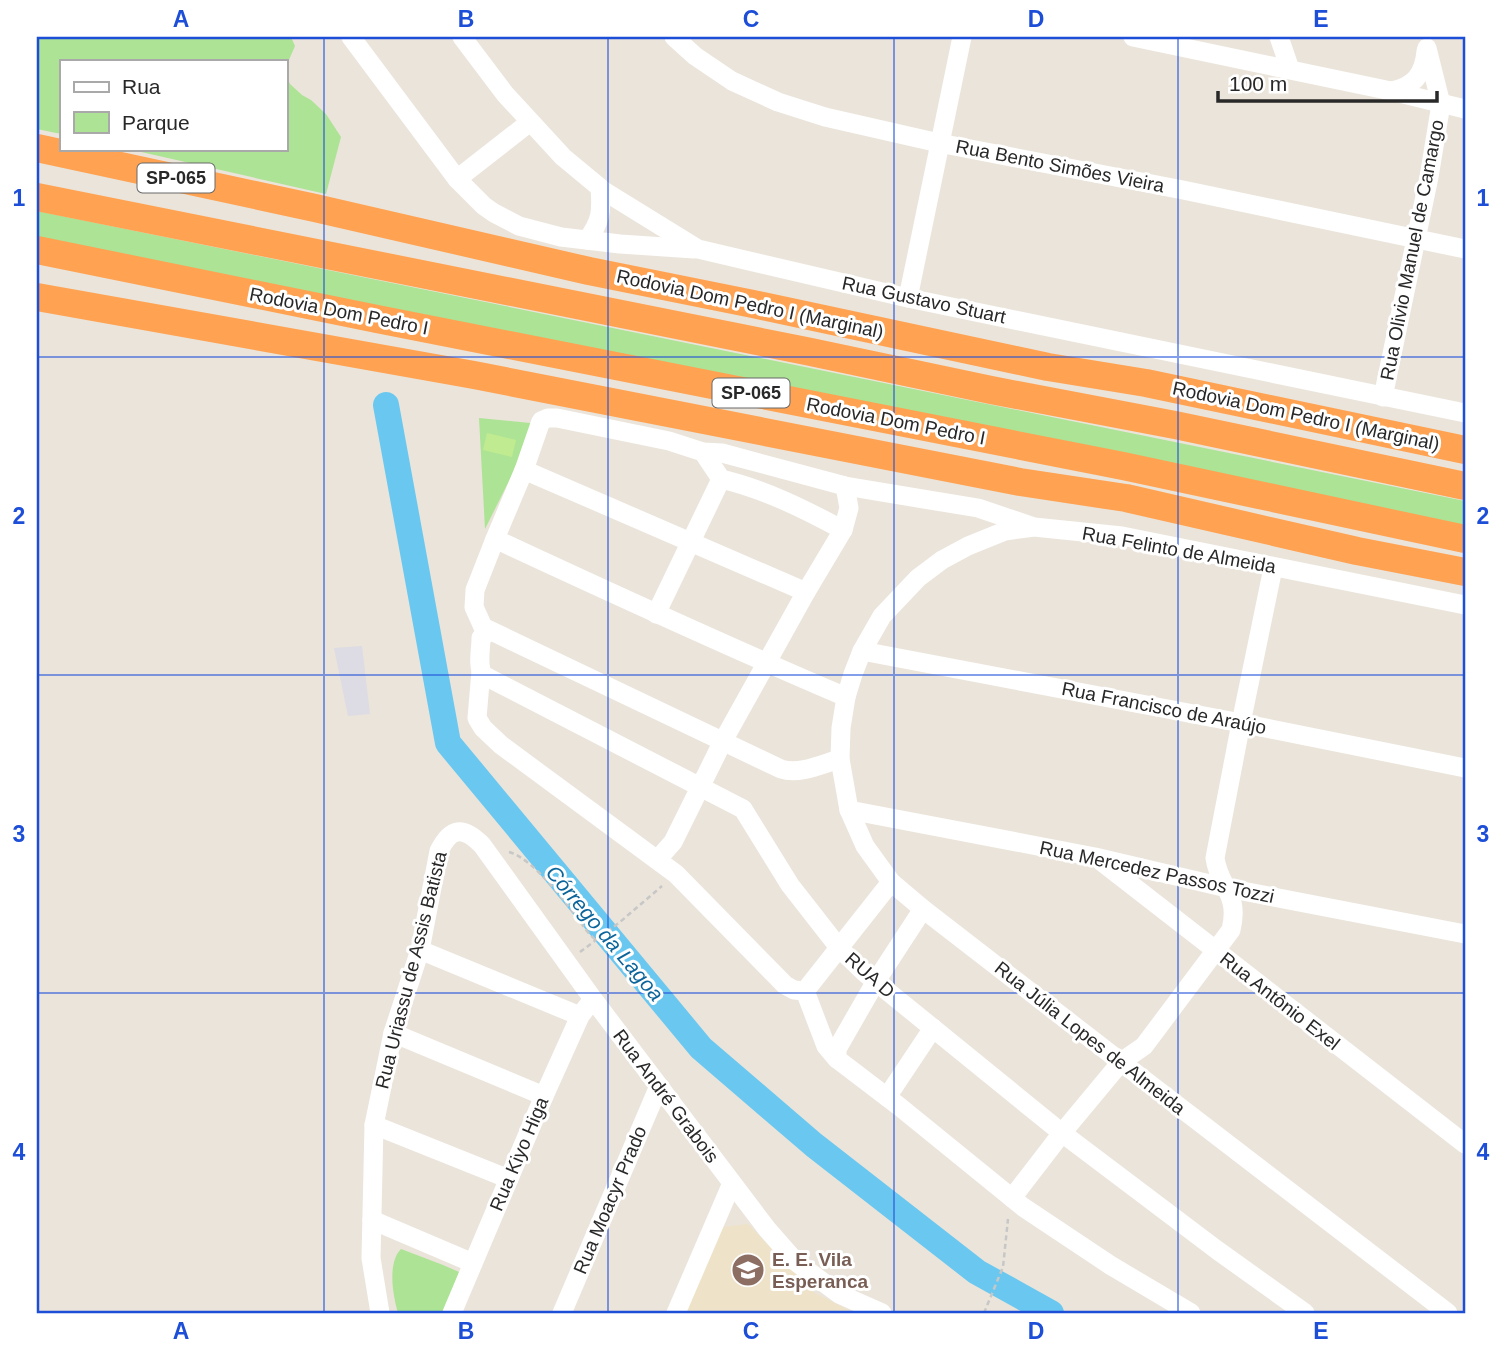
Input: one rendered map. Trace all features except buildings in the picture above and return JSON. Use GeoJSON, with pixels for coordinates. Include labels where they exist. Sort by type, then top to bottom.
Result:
{"type":"FeatureCollection","features":[{"type":"Feature","properties":{"kind":"highway","name":"Rodovia Dom Pedro I (Marginal)"},"geometry":{"type":"LineString","coordinates":[[37,148],[589,271],[1048,367],[1146,383],[1465,450]]}},
{"type":"Feature","properties":{"kind":"highway"},"geometry":{"type":"LineString","coordinates":[[37,167],[315,208]]}},
{"type":"Feature","properties":{"kind":"highway","name":"SP-065"},"geometry":{"type":"LineString","coordinates":[[37,197],[1175,425],[1465,486]]}},
{"type":"Feature","properties":{"kind":"highway","name":"Rodovia Dom Pedro I"},"geometry":{"type":"LineString","coordinates":[[37,250],[1123,466],[1465,539]]}},
{"type":"Feature","properties":{"kind":"highway"},"geometry":{"type":"LineString","coordinates":[[37,287],[163,321]]}},
{"type":"Feature","properties":{"kind":"highway","name":"SP-065"},"geometry":{"type":"LineString","coordinates":[[37,297],[474,375],[1020,482],[1126,498],[1356,551],[1465,572]]}},
{"type":"Feature","properties":{"kind":"street"},"geometry":{"type":"LineString","coordinates":[[351,37],[457,179],[494,213],[519,226],[561,237],[698,249]]}},
{"type":"Feature","properties":{"kind":"street","name":"Rua Gustavo Stuart"},"geometry":{"type":"LineString","coordinates":[[462,37],[505,94],[563,157],[600,188],[698,249],[908,298],[1465,413]]}},
{"type":"Feature","properties":{"kind":"street","name":"Rua Bento Simões Vieira"},"geometry":{"type":"LineString","coordinates":[[674,37],[732,81],[778,102],[825,117],[940,143],[1465,249]]}},
{"type":"Feature","properties":{"kind":"street"},"geometry":{"type":"LineString","coordinates":[[908,298],[962,37]]}},
{"type":"Feature","properties":{"kind":"street"},"geometry":{"type":"LineString","coordinates":[[1133,37],[1465,109]]}},
{"type":"Feature","properties":{"kind":"street"},"geometry":{"type":"LineString","coordinates":[[1279,37],[1290,69]]}},
{"type":"Feature","properties":{"kind":"street"},"geometry":{"type":"LineString","coordinates":[[1391,91],[1402,89],[1416,78],[1425,60],[1425,43]]}},
{"type":"Feature","properties":{"kind":"street"},"geometry":{"type":"LineString","coordinates":[[1425,43],[1441,104]]}},
{"type":"Feature","properties":{"kind":"street","name":"Rua Olivio Manuel de Camargo"},"geometry":{"type":"LineString","coordinates":[[1383,397],[1441,104]]}},
{"type":"Feature","properties":{"kind":"street"},"geometry":{"type":"LineString","coordinates":[[457,179],[530,122]]}},
{"type":"Feature","properties":{"kind":"street"},"geometry":{"type":"LineString","coordinates":[[587,240],[596,229],[601,214],[600,188]]}},
{"type":"Feature","properties":{"kind":"street"},"geometry":{"type":"LineString","coordinates":[[840,759],[790,772],[483,626],[474,607],[475,590],[541,421],[557,418],[669,441],[703,452],[722,453],[845,486],[978,508],[1034,527]]}},
{"type":"Feature","properties":{"kind":"street"},"geometry":{"type":"LineString","coordinates":[[703,452],[721,479],[803,508],[843,530]]}},
{"type":"Feature","properties":{"kind":"street"},"geometry":{"type":"LineString","coordinates":[[524,470],[806,592]]}},
{"type":"Feature","properties":{"kind":"street"},"geometry":{"type":"LineString","coordinates":[[656,614],[721,479]]}},
{"type":"Feature","properties":{"kind":"street"},"geometry":{"type":"LineString","coordinates":[[657,860],[673,842],[723,741],[843,530],[849,508],[845,486]]}},
{"type":"Feature","properties":{"kind":"street"},"geometry":{"type":"LineString","coordinates":[[966,506],[977,512],[983,524],[980,541]]}},
{"type":"Feature","properties":{"kind":"street","name":"Rua Felinto de Almeida"},"geometry":{"type":"LineString","coordinates":[[846,697],[862,651],[882,616],[918,578],[942,560],[1005,531],[1034,527],[1122,536],[1465,605]]}},
{"type":"Feature","properties":{"kind":"street"},"geometry":{"type":"LineString","coordinates":[[495,539],[767,664],[846,697]]}},
{"type":"Feature","properties":{"kind":"street"},"geometry":{"type":"LineString","coordinates":[[1012,1198],[1121,1062],[1144,1046],[1231,930],[1233,902],[1215,858],[1273,568]]}},
{"type":"Feature","properties":{"kind":"street"},"geometry":{"type":"LineString","coordinates":[[489,631],[481,638],[477,718],[483,728],[501,745],[676,874],[785,985],[794,990],[805,991]]}},
{"type":"Feature","properties":{"kind":"street","name":"Rua Francisco de Araújo"},"geometry":{"type":"LineString","coordinates":[[862,651],[1465,768]]}},
{"type":"Feature","properties":{"kind":"street","name":"RUA D"},"geometry":{"type":"LineString","coordinates":[[481,671],[484,675],[743,809],[790,885],[839,949],[1062,1133],[1305,1313]]}},
{"type":"Feature","properties":{"kind":"street","name":"Rua Júlia Lopes de Almeida"},"geometry":{"type":"LineString","coordinates":[[846,697],[840,759],[849,810],[864,846],[891,881],[923,909],[1448,1313]]}},
{"type":"Feature","properties":{"kind":"street","name":"Rua Mercedez Passos Tozzi"},"geometry":{"type":"LineString","coordinates":[[849,810],[1095,857],[1227,888],[1461,936]]}},
{"type":"Feature","properties":{"kind":"street","name":"Rua Uriassu de Assis Batista"},"geometry":{"type":"LineString","coordinates":[[380,1313],[371,1258],[374,1125],[393,1033],[420,950],[436,862],[445,838],[452,833],[463,832],[472,835],[482,845]]}},
{"type":"Feature","properties":{"kind":"street","name":"Rua André Grabois"},"geometry":{"type":"LineString","coordinates":[[482,845],[593,999],[761,1222],[796,1262],[839,1294],[881,1313]]}},
{"type":"Feature","properties":{"kind":"street","name":"Rua Antônio Exel"},"geometry":{"type":"LineString","coordinates":[[1095,857],[1465,1144]]}},
{"type":"Feature","properties":{"kind":"street"},"geometry":{"type":"LineString","coordinates":[[805,991],[891,881]]}},
{"type":"Feature","properties":{"kind":"street"},"geometry":{"type":"LineString","coordinates":[[837,1059],[838,1049],[876,981],[923,909]]}},
{"type":"Feature","properties":{"kind":"street"},"geometry":{"type":"LineString","coordinates":[[420,950],[580,1016]]}},
{"type":"Feature","properties":{"kind":"street"},"geometry":{"type":"LineString","coordinates":[[805,991],[826,1046],[837,1059],[1012,1198],[1110,1265],[1191,1313]]}},
{"type":"Feature","properties":{"kind":"street","name":"Rua Kiyo Higa"},"geometry":{"type":"LineString","coordinates":[[452,1313],[544,1096],[580,1016],[593,999]]}},
{"type":"Feature","properties":{"kind":"street"},"geometry":{"type":"LineString","coordinates":[[887,1097],[933,1028]]}},
{"type":"Feature","properties":{"kind":"street"},"geometry":{"type":"LineString","coordinates":[[393,1033],[544,1096]]}},
{"type":"Feature","properties":{"kind":"street","name":"Rua Moacyr Prado"},"geometry":{"type":"LineString","coordinates":[[562,1313],[659,1086]]}},
{"type":"Feature","properties":{"kind":"street"},"geometry":{"type":"LineString","coordinates":[[374,1125],[509,1179]]}},
{"type":"Feature","properties":{"kind":"street"},"geometry":{"type":"LineString","coordinates":[[676,1313],[732,1183]]}},
{"type":"Feature","properties":{"kind":"street"},"geometry":{"type":"LineString","coordinates":[[372,1220],[473,1263]]}},
{"type":"Feature","properties":{"kind":"path"},"geometry":{"type":"LineString","coordinates":[[482,845],[518,854],[538,871],[591,936],[598,940]]}},
{"type":"Feature","properties":{"kind":"path"},"geometry":{"type":"LineString","coordinates":[[565,960],[598,940],[676,874]]}},
{"type":"Feature","properties":{"kind":"path"},"geometry":{"type":"LineString","coordinates":[[984,1313],[1003,1267],[1012,1198]]}},
{"type":"Feature","properties":{"kind":"shaded area"},"geometry":{"type":"Polygon","coordinates":[[[362,646],[370,714],[348,716],[334,648],[362,646]]]}},
{"type":"Feature","properties":{"kind":"shaded area","name":"E. E. Vila Esperanca"},"geometry":{"type":"Polygon","coordinates":[[[748,1224],[813,1292],[854,1313],[686,1313],[722,1227],[748,1224]]]}},
{"type":"Feature","properties":{"kind":"green space"},"geometry":{"type":"Polygon","coordinates":[[[37,37],[291,37],[295,46],[287,64],[287,60],[60,60],[60,134],[37,129],[37,37]]]}},
{"type":"Feature","properties":{"kind":"green space"},"geometry":{"type":"Polygon","coordinates":[[[287,77],[290,84],[326,114],[341,137],[326,194],[132,150],[287,150],[287,77]]]}},
{"type":"Feature","properties":{"kind":"green space"},"geometry":{"type":"Polygon","coordinates":[[[37,211],[1465,501],[1465,527],[37,239],[37,211]]]}},
{"type":"Feature","properties":{"kind":"green space"},"geometry":{"type":"Polygon","coordinates":[[[479,418],[530,423],[532,435],[485,529],[479,418]]]}},
{"type":"Feature","properties":{"kind":"green space"},"geometry":{"type":"Polygon","coordinates":[[[487,433],[516,440],[512,457],[483,450],[487,433]]]}},
{"type":"Feature","properties":{"kind":"green space"},"geometry":{"type":"Polygon","coordinates":[[[401,1249],[459,1272],[444,1313],[398,1313],[393,1289],[393,1271],[401,1249]]]}},
{"type":"Feature","properties":{"kind":"waterway","name":"Córrego da Lagoa"},"geometry":{"type":"LineString","coordinates":[[386,405],[448,743],[701,1048],[814,1145],[977,1272],[1051,1313]]}},
{"type":"Feature","properties":{"kind":"place","name":"E. E. Vila Esperanca"},"geometry":{"type":"Point","coordinates":[748,1270]}}]}
